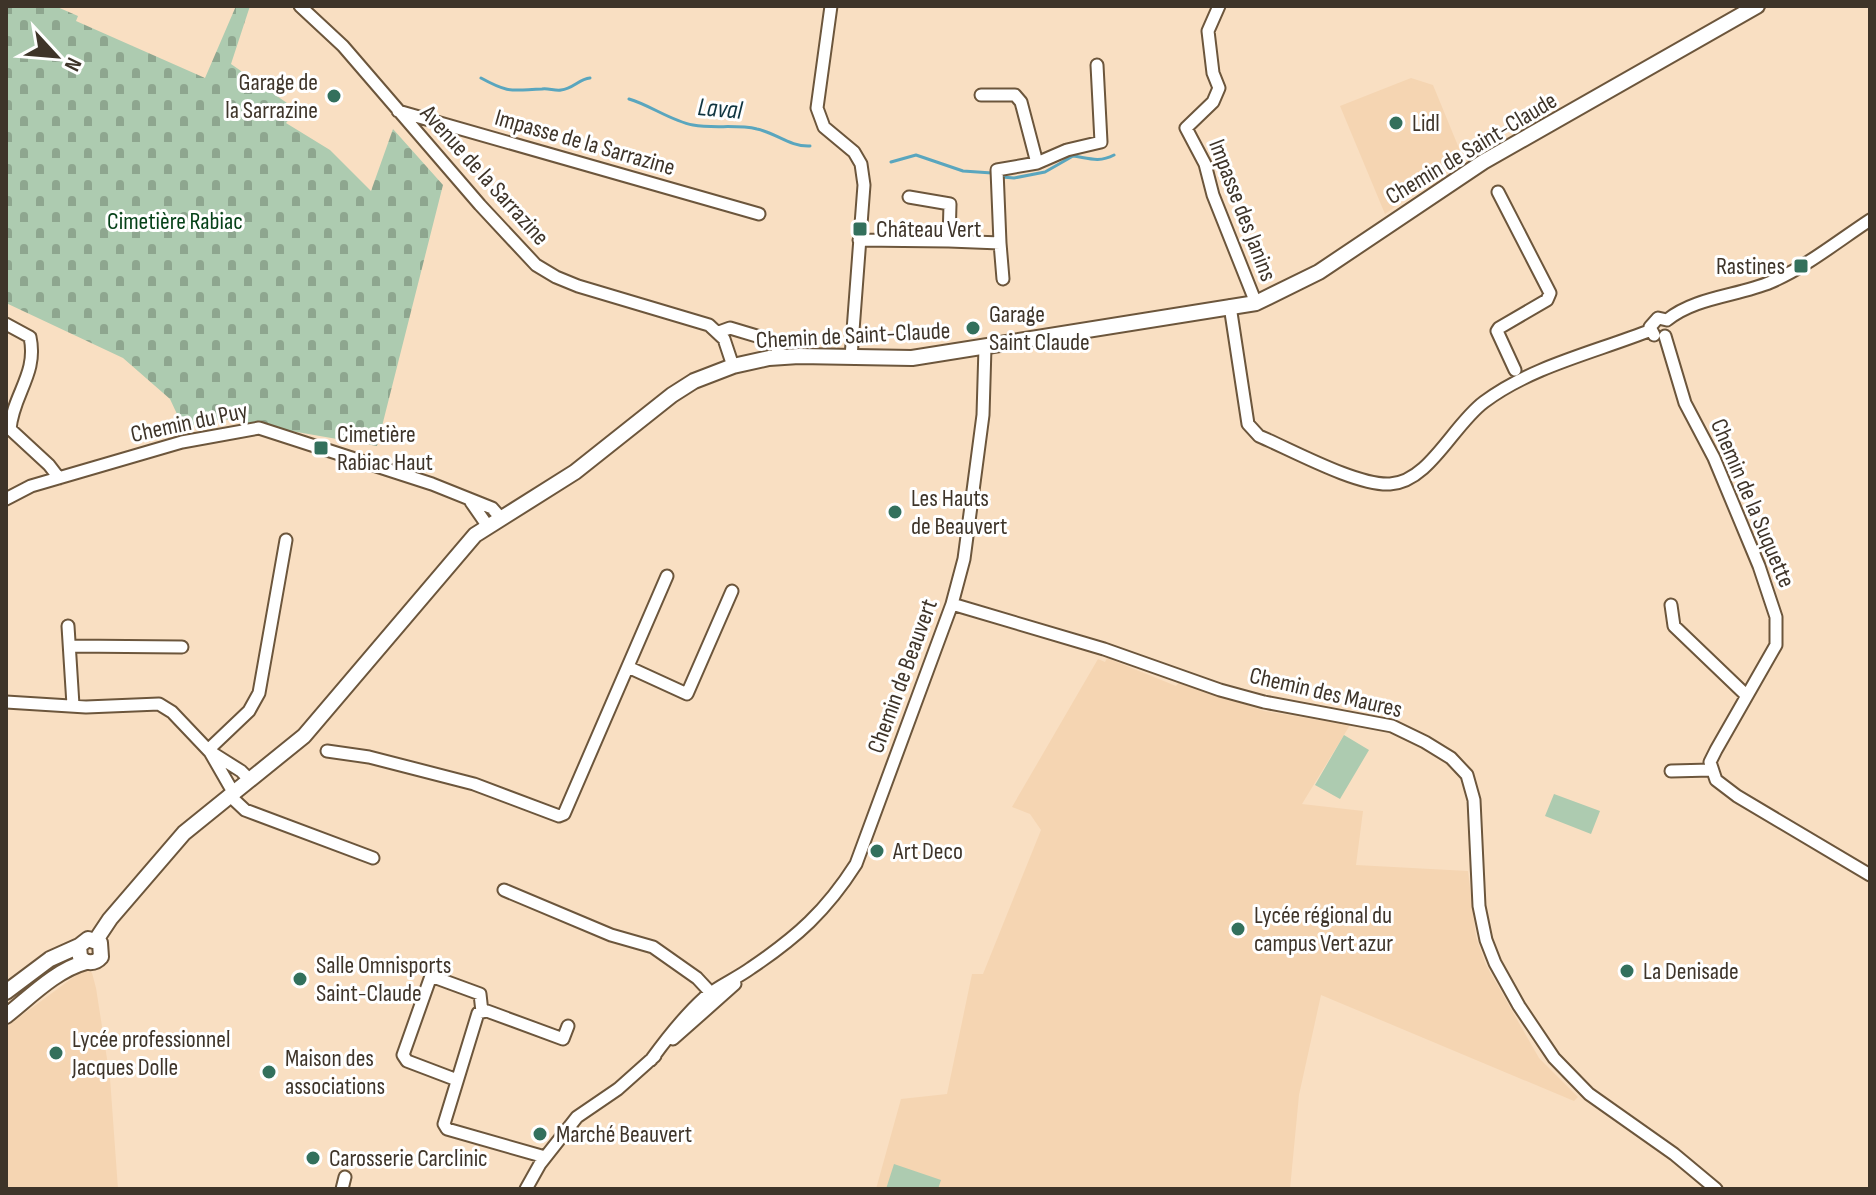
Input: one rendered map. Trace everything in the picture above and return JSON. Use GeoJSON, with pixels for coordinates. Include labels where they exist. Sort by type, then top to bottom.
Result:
{"type":"FeatureCollection","features":[{"type":"Feature","properties":{"kind":"street","name":"Avenue de la Sarrazine"},"geometry":{"type":"LineString","coordinates":[[300,6],[343,46],[536,265],[556,277],[689,317],[719,332],[730,328],[770,340],[776,344],[779,357]]}},
{"type":"Feature","properties":{"kind":"street"},"geometry":{"type":"LineString","coordinates":[[831,6],[817,108],[824,127],[854,152],[861,164],[864,185],[851,357]]}},
{"type":"Feature","properties":{"kind":"street","name":"Impasse des Janins"},"geometry":{"type":"LineString","coordinates":[[1219,6],[1208,31],[1213,73],[1219,88],[1213,102],[1186,128],[1205,164],[1213,195],[1256,303]]}},
{"type":"Feature","properties":{"kind":"street","name":"Chemin de Saint-Claude"},"geometry":{"type":"LineString","coordinates":[[96,940],[110,919],[184,833],[304,736],[463,549],[487,525],[575,472],[684,387],[733,366],[779,357],[912,358],[1256,303],[1319,272],[1483,162],[1757,6]]}},
{"type":"Feature","properties":{"kind":"street"},"geometry":{"type":"LineString","coordinates":[[1003,279],[997,170],[1037,163],[1067,150],[1101,142],[1097,65]]}},
{"type":"Feature","properties":{"kind":"street"},"geometry":{"type":"LineString","coordinates":[[981,95],[1015,95],[1021,102],[1037,163]]}},
{"type":"Feature","properties":{"kind":"street","name":"Impasse de la Sarrazine"},"geometry":{"type":"LineString","coordinates":[[398,111],[759,214]]}},
{"type":"Feature","properties":{"kind":"street"},"geometry":{"type":"LineString","coordinates":[[1498,192],[1550,293],[1547,300],[1497,331],[1515,370]]}},
{"type":"Feature","properties":{"kind":"street"},"geometry":{"type":"LineString","coordinates":[[909,197],[950,204],[949,241]]}},
{"type":"Feature","properties":{"kind":"street"},"geometry":{"type":"LineString","coordinates":[[1667,320],[1686,308],[1769,283],[1797,269],[1870,220]]}},
{"type":"Feature","properties":{"kind":"street"},"geometry":{"type":"LineString","coordinates":[[859,240],[1000,243]]}},
{"type":"Feature","properties":{"kind":"street"},"geometry":{"type":"LineString","coordinates":[[1230,306],[1248,424],[1259,436],[1359,479],[1388,484],[1407,481],[1423,469],[1460,424],[1484,402],[1520,380],[1651,330]]}},
{"type":"Feature","properties":{"kind":"street"},"geometry":{"type":"LineString","coordinates":[[1655,319],[1667,320],[1669,328],[1665,336],[1656,336],[1651,330],[1651,323],[1655,319]]}},
{"type":"Feature","properties":{"kind":"street"},"geometry":{"type":"LineString","coordinates":[[6,324],[30,337],[34,355],[11,410],[10,429],[59,478]]}},
{"type":"Feature","properties":{"kind":"street"},"geometry":{"type":"LineString","coordinates":[[719,332],[727,345],[733,366]]}},
{"type":"Feature","properties":{"kind":"street","name":"Chemin de la Suquette"},"geometry":{"type":"LineString","coordinates":[[1665,336],[1685,403],[1714,458],[1759,566],[1776,617],[1776,645],[1716,750],[1710,762],[1711,770]]}},
{"type":"Feature","properties":{"kind":"street","name":"Chemin de Beauvert"},"geometry":{"type":"LineString","coordinates":[[526,1189],[545,1157],[577,1117],[618,1089],[750,970],[817,918],[856,864],[952,604],[964,559],[983,415],[985,347]]}},
{"type":"Feature","properties":{"kind":"street","name":"Chemin du Puy"},"geometry":{"type":"LineString","coordinates":[[6,499],[31,486],[182,442],[259,428],[432,484],[492,508],[500,517]]}},
{"type":"Feature","properties":{"kind":"street"},"geometry":{"type":"LineString","coordinates":[[471,502],[487,525]]}},
{"type":"Feature","properties":{"kind":"street"},"geometry":{"type":"LineString","coordinates":[[209,751],[249,711],[259,693],[286,540]]}},
{"type":"Feature","properties":{"kind":"street"},"geometry":{"type":"LineString","coordinates":[[327,751],[369,757],[474,784],[559,816],[564,814],[667,576]]}},
{"type":"Feature","properties":{"kind":"street"},"geometry":{"type":"LineString","coordinates":[[628,667],[687,694],[732,591]]}},
{"type":"Feature","properties":{"kind":"street","name":"Chemin des Maures"},"geometry":{"type":"LineString","coordinates":[[952,604],[1104,649],[1220,690],[1275,704],[1392,726],[1451,758],[1467,775],[1474,800],[1479,906],[1486,940],[1519,1006],[1554,1058],[1589,1094],[1674,1154],[1716,1189]]}},
{"type":"Feature","properties":{"kind":"street"},"geometry":{"type":"LineString","coordinates":[[1671,605],[1674,626],[1746,695]]}},
{"type":"Feature","properties":{"kind":"street"},"geometry":{"type":"LineString","coordinates":[[68,626],[73,705]]}},
{"type":"Feature","properties":{"kind":"street"},"geometry":{"type":"LineString","coordinates":[[71,646],[182,647]]}},
{"type":"Feature","properties":{"kind":"street"},"geometry":{"type":"LineString","coordinates":[[6,702],[86,707],[159,704],[172,712],[209,751],[250,780]]}},
{"type":"Feature","properties":{"kind":"street"},"geometry":{"type":"LineString","coordinates":[[209,751],[231,794],[245,810],[373,858]]}},
{"type":"Feature","properties":{"kind":"street"},"geometry":{"type":"LineString","coordinates":[[1671,771],[1711,770],[1716,780],[1737,796],[1870,875]]}},
{"type":"Feature","properties":{"kind":"street"},"geometry":{"type":"LineString","coordinates":[[504,890],[611,935],[653,947],[697,978],[711,993]]}},
{"type":"Feature","properties":{"kind":"street"},"geometry":{"type":"LineString","coordinates":[[6,992],[50,959],[88,939],[96,940],[102,948],[101,957],[93,963],[76,965],[6,1016]]}},
{"type":"Feature","properties":{"kind":"street"},"geometry":{"type":"LineString","coordinates":[[79,946],[80,957],[86,962]]}},
{"type":"Feature","properties":{"kind":"street","name":"Chemin de Beauvert"},"geometry":{"type":"LineString","coordinates":[[651,1060],[674,1028],[711,993],[750,970]]}},
{"type":"Feature","properties":{"kind":"street"},"geometry":{"type":"LineString","coordinates":[[457,1080],[407,1061],[403,1055],[431,976],[480,994],[482,1012]]}},
{"type":"Feature","properties":{"kind":"street"},"geometry":{"type":"LineString","coordinates":[[545,1157],[447,1129],[444,1124],[478,1013],[487,1011],[563,1039],[568,1026]]}},
{"type":"Feature","properties":{"kind":"shaded area"},"geometry":{"type":"Polygon","coordinates":[[[1411,78],[1433,85],[1463,158],[1385,214],[1340,106],[1411,78]]]}},
{"type":"Feature","properties":{"kind":"shaded area","name":"Lycée régional du campus Vert azur"},"geometry":{"type":"Polygon","coordinates":[[[1107,658],[1176,686],[1179,682],[1264,711],[1350,725],[1302,804],[1363,811],[1356,865],[1468,871],[1476,937],[1486,965],[1539,1058],[1578,1097],[1574,1101],[1321,995],[1299,1095],[1290,1189],[876,1189],[901,1099],[947,1094],[972,974],[983,974],[1041,830],[1030,814],[1012,807],[1098,659],[1105,662],[1107,658]]]}},
{"type":"Feature","properties":{"kind":"shaded area","name":"Lycée professionnel Jacques Dolle"},"geometry":{"type":"Polygon","coordinates":[[[86,968],[92,973],[96,988],[110,1078],[118,1189],[6,1189],[6,1027],[86,968]]]}},
{"type":"Feature","properties":{"kind":"green space","name":"Cimetière Rabiac"},"geometry":{"type":"Polygon","coordinates":[[[6,6],[55,6],[78,16],[76,21],[205,78],[236,6],[250,6],[231,64],[297,110],[286,123],[330,150],[371,191],[393,129],[443,185],[377,446],[223,419],[183,427],[170,399],[123,358],[6,303],[6,6]]]}},
{"type":"Feature","properties":{"kind":"green space"},"geometry":{"type":"Polygon","coordinates":[[[1344,735],[1369,750],[1340,799],[1315,785],[1344,735]]]}},
{"type":"Feature","properties":{"kind":"green space"},"geometry":{"type":"Polygon","coordinates":[[[1554,794],[1600,811],[1591,834],[1545,816],[1554,794]]]}},
{"type":"Feature","properties":{"kind":"green space"},"geometry":{"type":"Polygon","coordinates":[[[894,1164],[941,1180],[938,1189],[886,1189],[894,1164]]]}},
{"type":"Feature","properties":{"kind":"waterway","name":"Laval"},"geometry":{"type":"LineString","coordinates":[[481,78],[511,90],[559,90],[590,78]]}},
{"type":"Feature","properties":{"kind":"waterway","name":"Laval"},"geometry":{"type":"LineString","coordinates":[[629,99],[685,123],[757,129],[810,146]]}},
{"type":"Feature","properties":{"kind":"waterway","name":"Laval"},"geometry":{"type":"LineString","coordinates":[[891,162],[916,155],[963,171],[992,173]]}},
{"type":"Feature","properties":{"kind":"waterway","name":"Laval"},"geometry":{"type":"LineString","coordinates":[[1002,177],[1045,172],[1073,156],[1098,159],[1114,155]]}},
{"type":"Feature","properties":{"kind":"place","name":"Garage de la Sarrazine"},"geometry":{"type":"Point","coordinates":[334,96]}},
{"type":"Feature","properties":{"kind":"place","name":"Lidl"},"geometry":{"type":"Point","coordinates":[1396,123]}},
{"type":"Feature","properties":{"kind":"place","name":"Château Vert"},"geometry":{"type":"Point","coordinates":[860,229]}},
{"type":"Feature","properties":{"kind":"place","name":"Rastines"},"geometry":{"type":"Point","coordinates":[1801,266]}},
{"type":"Feature","properties":{"kind":"place","name":"Garage Saint Claude"},"geometry":{"type":"Point","coordinates":[973,328]}},
{"type":"Feature","properties":{"kind":"place","name":"Cimetière Rabiac Haut"},"geometry":{"type":"Point","coordinates":[321,448]}},
{"type":"Feature","properties":{"kind":"place","name":"Les Hauts de Beauvert"},"geometry":{"type":"Point","coordinates":[895,512]}},
{"type":"Feature","properties":{"kind":"place","name":"Art Deco"},"geometry":{"type":"Point","coordinates":[877,851]}},
{"type":"Feature","properties":{"kind":"place","name":"Lycée régional du campus Vert azur"},"geometry":{"type":"Point","coordinates":[1238,929]}},
{"type":"Feature","properties":{"kind":"place","name":"La Denisade"},"geometry":{"type":"Point","coordinates":[1627,971]}},
{"type":"Feature","properties":{"kind":"place","name":"Salle Omnisports Saint-Claude"},"geometry":{"type":"Point","coordinates":[300,979]}},
{"type":"Feature","properties":{"kind":"place","name":"Lycée professionnel Jacques Dolle"},"geometry":{"type":"Point","coordinates":[56,1053]}},
{"type":"Feature","properties":{"kind":"place","name":"Maison des associations"},"geometry":{"type":"Point","coordinates":[269,1072]}},
{"type":"Feature","properties":{"kind":"place","name":"Marché Beauvert"},"geometry":{"type":"Point","coordinates":[540,1134]}},
{"type":"Feature","properties":{"kind":"place","name":"Carosserie Carclinic"},"geometry":{"type":"Point","coordinates":[313,1158]}}]}
